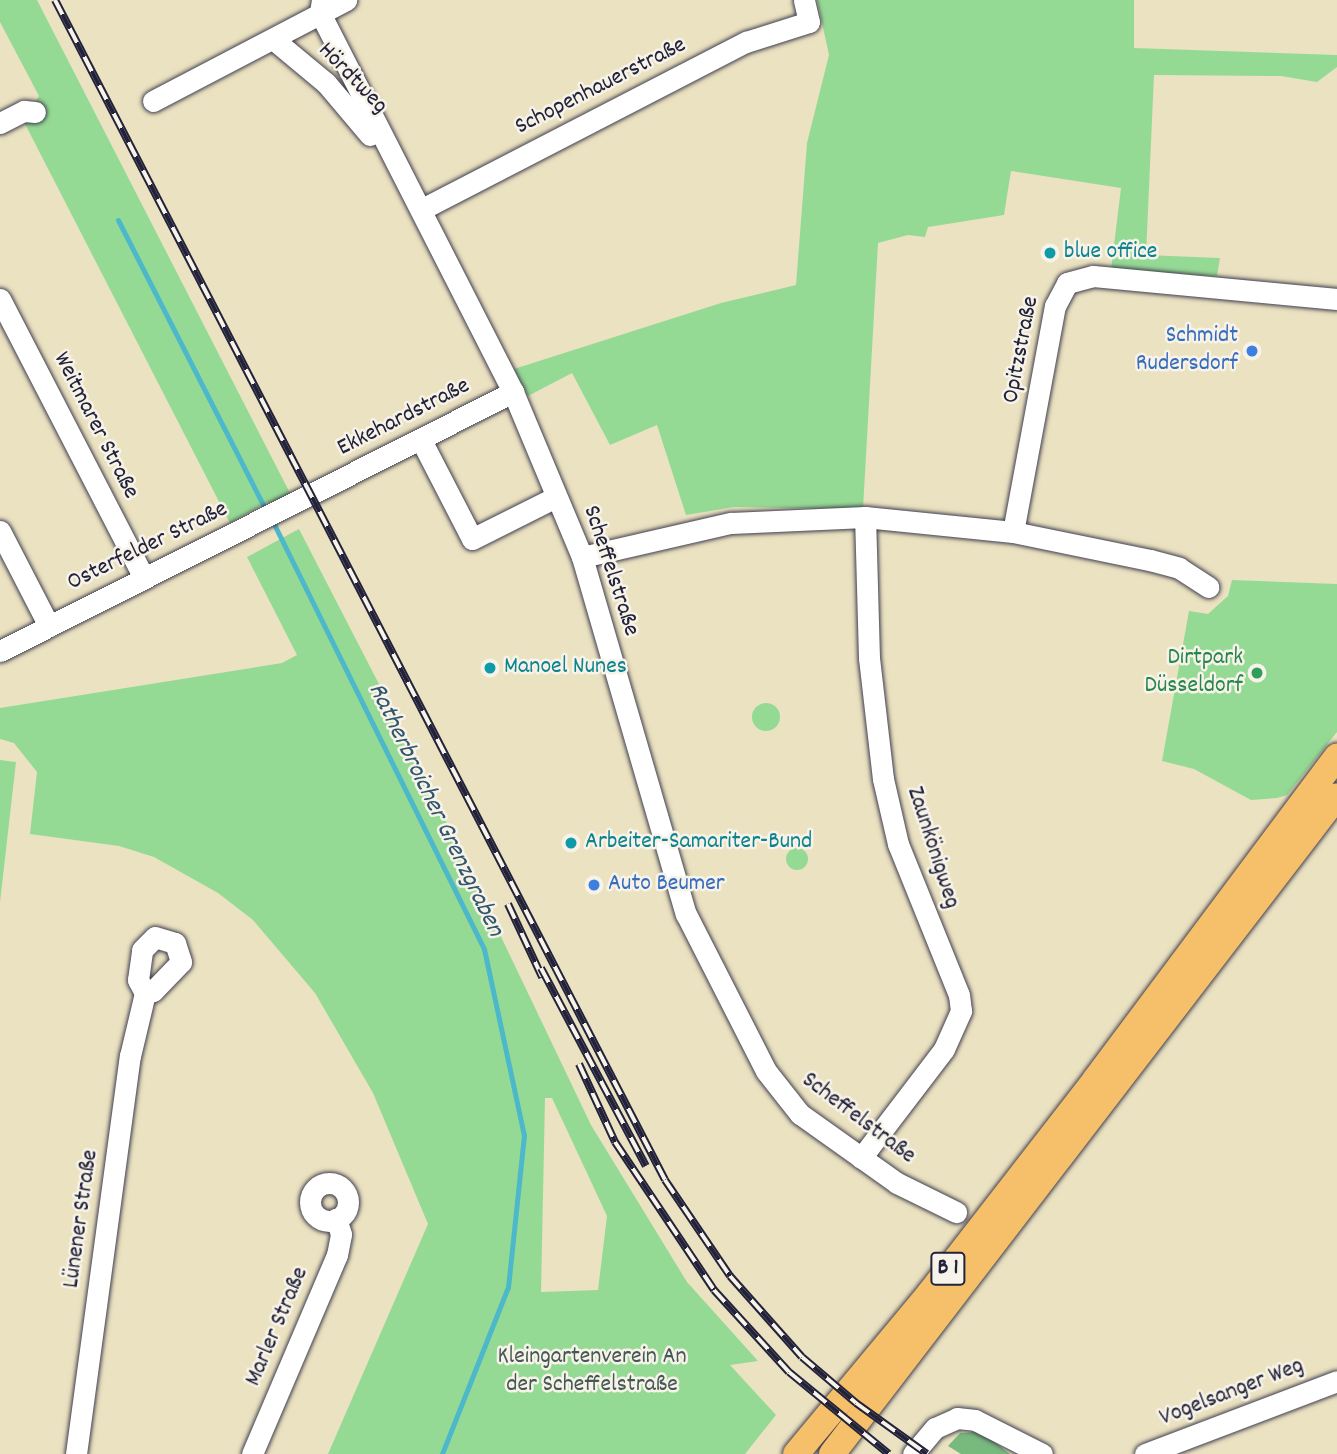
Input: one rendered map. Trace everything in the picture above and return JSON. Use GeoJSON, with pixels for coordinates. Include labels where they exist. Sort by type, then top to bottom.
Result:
{"type":"FeatureCollection","features":[{"type":"Feature","properties":{"kind":"main road","name":"B 1"},"geometry":{"type":"LineString","coordinates":[[796,1454],[929,1293],[1095,1080],[1337,756]]}},
{"type":"Feature","properties":{"kind":"main road","name":"B 1"},"geometry":{"type":"LineString","coordinates":[[832,1454],[1334,801]]}},
{"type":"Feature","properties":{"kind":"street"},"geometry":{"type":"LineString","coordinates":[[153,101],[272,38],[321,7],[346,0]]}},
{"type":"Feature","properties":{"kind":"street","name":"Schopenhauerstraße"},"geometry":{"type":"LineString","coordinates":[[422,209],[746,42],[809,22],[804,0]]}},
{"type":"Feature","properties":{"kind":"street","name":"Scheffelstraße"},"geometry":{"type":"LineString","coordinates":[[321,7],[391,159],[422,209],[513,391],[582,557],[686,914],[775,1086],[800,1114],[897,1183],[957,1212]]}},
{"type":"Feature","properties":{"kind":"street","name":"Hördtweg"},"geometry":{"type":"LineString","coordinates":[[272,38],[326,83],[391,159]]}},
{"type":"Feature","properties":{"kind":"street"},"geometry":{"type":"LineString","coordinates":[[0,123],[24,111],[35,112]]}},
{"type":"Feature","properties":{"kind":"street","name":"Opitzstraße"},"geometry":{"type":"LineString","coordinates":[[1013,533],[1055,306],[1067,283],[1093,276],[1337,299]]}},
{"type":"Feature","properties":{"kind":"street","name":"Weitmarer Straße"},"geometry":{"type":"LineString","coordinates":[[0,299],[144,578]]}},
{"type":"Feature","properties":{"kind":"street","name":"Ekkehardstraße"},"geometry":{"type":"LineString","coordinates":[[319,491],[513,391]]}},
{"type":"Feature","properties":{"kind":"street"},"geometry":{"type":"LineString","coordinates":[[421,440],[472,539],[556,496]]}},
{"type":"Feature","properties":{"kind":"street","name":"Osterfelder Straße"},"geometry":{"type":"LineString","coordinates":[[0,651],[319,491]]}},
{"type":"Feature","properties":{"kind":"street"},"geometry":{"type":"LineString","coordinates":[[582,557],[731,523],[865,517],[1013,533],[1150,560],[1180,568],[1208,587]]}},
{"type":"Feature","properties":{"kind":"street","name":"Zaunkönigweg"},"geometry":{"type":"LineString","coordinates":[[861,1158],[944,1049],[961,1010],[959,995],[898,844],[883,779],[869,658],[865,517]]}},
{"type":"Feature","properties":{"kind":"street"},"geometry":{"type":"LineString","coordinates":[[0,531],[49,626]]}},
{"type":"Feature","properties":{"kind":"street","name":"Lünener Straße"},"geometry":{"type":"LineString","coordinates":[[76,1454],[130,1056],[145,993]]}},
{"type":"Feature","properties":{"kind":"street","name":"Marler Straße"},"geometry":{"type":"LineString","coordinates":[[252,1454],[337,1255],[341,1234],[335,1219]]}},
{"type":"Feature","properties":{"kind":"street","name":"Vogelsanger Weg"},"geometry":{"type":"LineString","coordinates":[[1145,1454],[1337,1381]]}},
{"type":"Feature","properties":{"kind":"street"},"geometry":{"type":"LineString","coordinates":[[913,1454],[935,1428],[957,1418],[988,1425],[1042,1454]]}},
{"type":"Feature","properties":{"kind":"green space"},"geometry":{"type":"Polygon","coordinates":[[[0,0],[37,0],[292,497],[265,503],[119,218],[262,505],[230,523],[23,120],[39,96],[0,22],[0,0]]]}},
{"type":"Feature","properties":{"kind":"green space"},"geometry":{"type":"Polygon","coordinates":[[[817,0],[1134,0],[1134,48],[1337,55],[1337,67],[1317,82],[1281,76],[1154,75],[1146,255],[1220,258],[1217,276],[1111,270],[1121,188],[1011,171],[1004,215],[928,227],[925,237],[908,235],[878,243],[863,509],[734,507],[686,515],[657,425],[610,445],[572,373],[528,396],[514,369],[721,303],[796,285],[807,143],[829,55],[817,0]]]}},
{"type":"Feature","properties":{"kind":"green space","name":"Kleingartenverein An der Scheffelstraße"},"geometry":{"type":"Polygon","coordinates":[[[299,529],[398,721],[591,1125],[687,1282],[758,1361],[730,1365],[776,1415],[745,1454],[328,1454],[428,1224],[373,1093],[315,993],[253,920],[218,893],[154,857],[119,846],[30,834],[37,772],[14,743],[0,739],[0,708],[282,663],[297,655],[247,557],[299,529]],[[545,1098],[541,1292],[598,1290],[607,1216],[552,1098],[545,1098]]]}},
{"type":"Feature","properties":{"kind":"green space","name":"Dirtpark Düsseldorf"},"geometry":{"type":"Polygon","coordinates":[[[1232,580],[1337,584],[1337,732],[1287,795],[1277,798],[1251,800],[1194,769],[1162,761],[1189,611],[1208,614],[1228,596],[1232,580]]]}},
{"type":"Feature","properties":{"kind":"green space"},"geometry":{"type":"Polygon","coordinates":[[[766,703],[776,707],[780,717],[776,727],[766,731],[756,727],[752,717],[756,707],[766,703]]]}},
{"type":"Feature","properties":{"kind":"green space"},"geometry":{"type":"Polygon","coordinates":[[[0,760],[16,762],[0,902],[0,760]]]}},
{"type":"Feature","properties":{"kind":"green space"},"geometry":{"type":"Polygon","coordinates":[[[797,848],[805,851],[808,859],[805,867],[797,870],[789,867],[786,859],[789,851],[797,848]]]}},
{"type":"Feature","properties":{"kind":"green space"},"geometry":{"type":"Polygon","coordinates":[[[975,1432],[989,1438],[1010,1454],[961,1454],[948,1446],[960,1433],[975,1432]]]}},
{"type":"Feature","properties":{"kind":"waterway","name":"Ratherbroicher Grenzgraben"},"geometry":{"type":"LineString","coordinates":[[118,220],[266,510]]}},
{"type":"Feature","properties":{"kind":"waterway","name":"Ratherbroicher Grenzgraben"},"geometry":{"type":"LineString","coordinates":[[271,518],[484,949],[524,1135],[508,1287],[442,1454]]}},
{"type":"Feature","properties":{"kind":"railway"},"geometry":{"type":"LineString","coordinates":[[55,0],[665,1180],[730,1276],[802,1357],[856,1403],[927,1454]]}},
{"type":"Feature","properties":{"kind":"railway"},"geometry":{"type":"LineString","coordinates":[[508,904],[542,977]]}},
{"type":"Feature","properties":{"kind":"railway"},"geometry":{"type":"LineString","coordinates":[[541,968],[646,1166]]}},
{"type":"Feature","properties":{"kind":"railway"},"geometry":{"type":"LineString","coordinates":[[579,1064],[615,1142],[714,1290],[789,1372],[889,1454]]}},
{"type":"Feature","properties":{"kind":"place","name":"blue office"},"geometry":{"type":"Point","coordinates":[1050,253]}},
{"type":"Feature","properties":{"kind":"place","name":"Schmidt Rudersdorf"},"geometry":{"type":"Point","coordinates":[1252,351]}},
{"type":"Feature","properties":{"kind":"place","name":"Manoel Nunes"},"geometry":{"type":"Point","coordinates":[490,668]}},
{"type":"Feature","properties":{"kind":"place","name":"Dirtpark Düsseldorf"},"geometry":{"type":"Point","coordinates":[1257,673]}},
{"type":"Feature","properties":{"kind":"place","name":"Arbeiter-Samariter-Bund"},"geometry":{"type":"Point","coordinates":[571,843]}},
{"type":"Feature","properties":{"kind":"place","name":"Auto Beumer"},"geometry":{"type":"Point","coordinates":[594,885]}}]}
